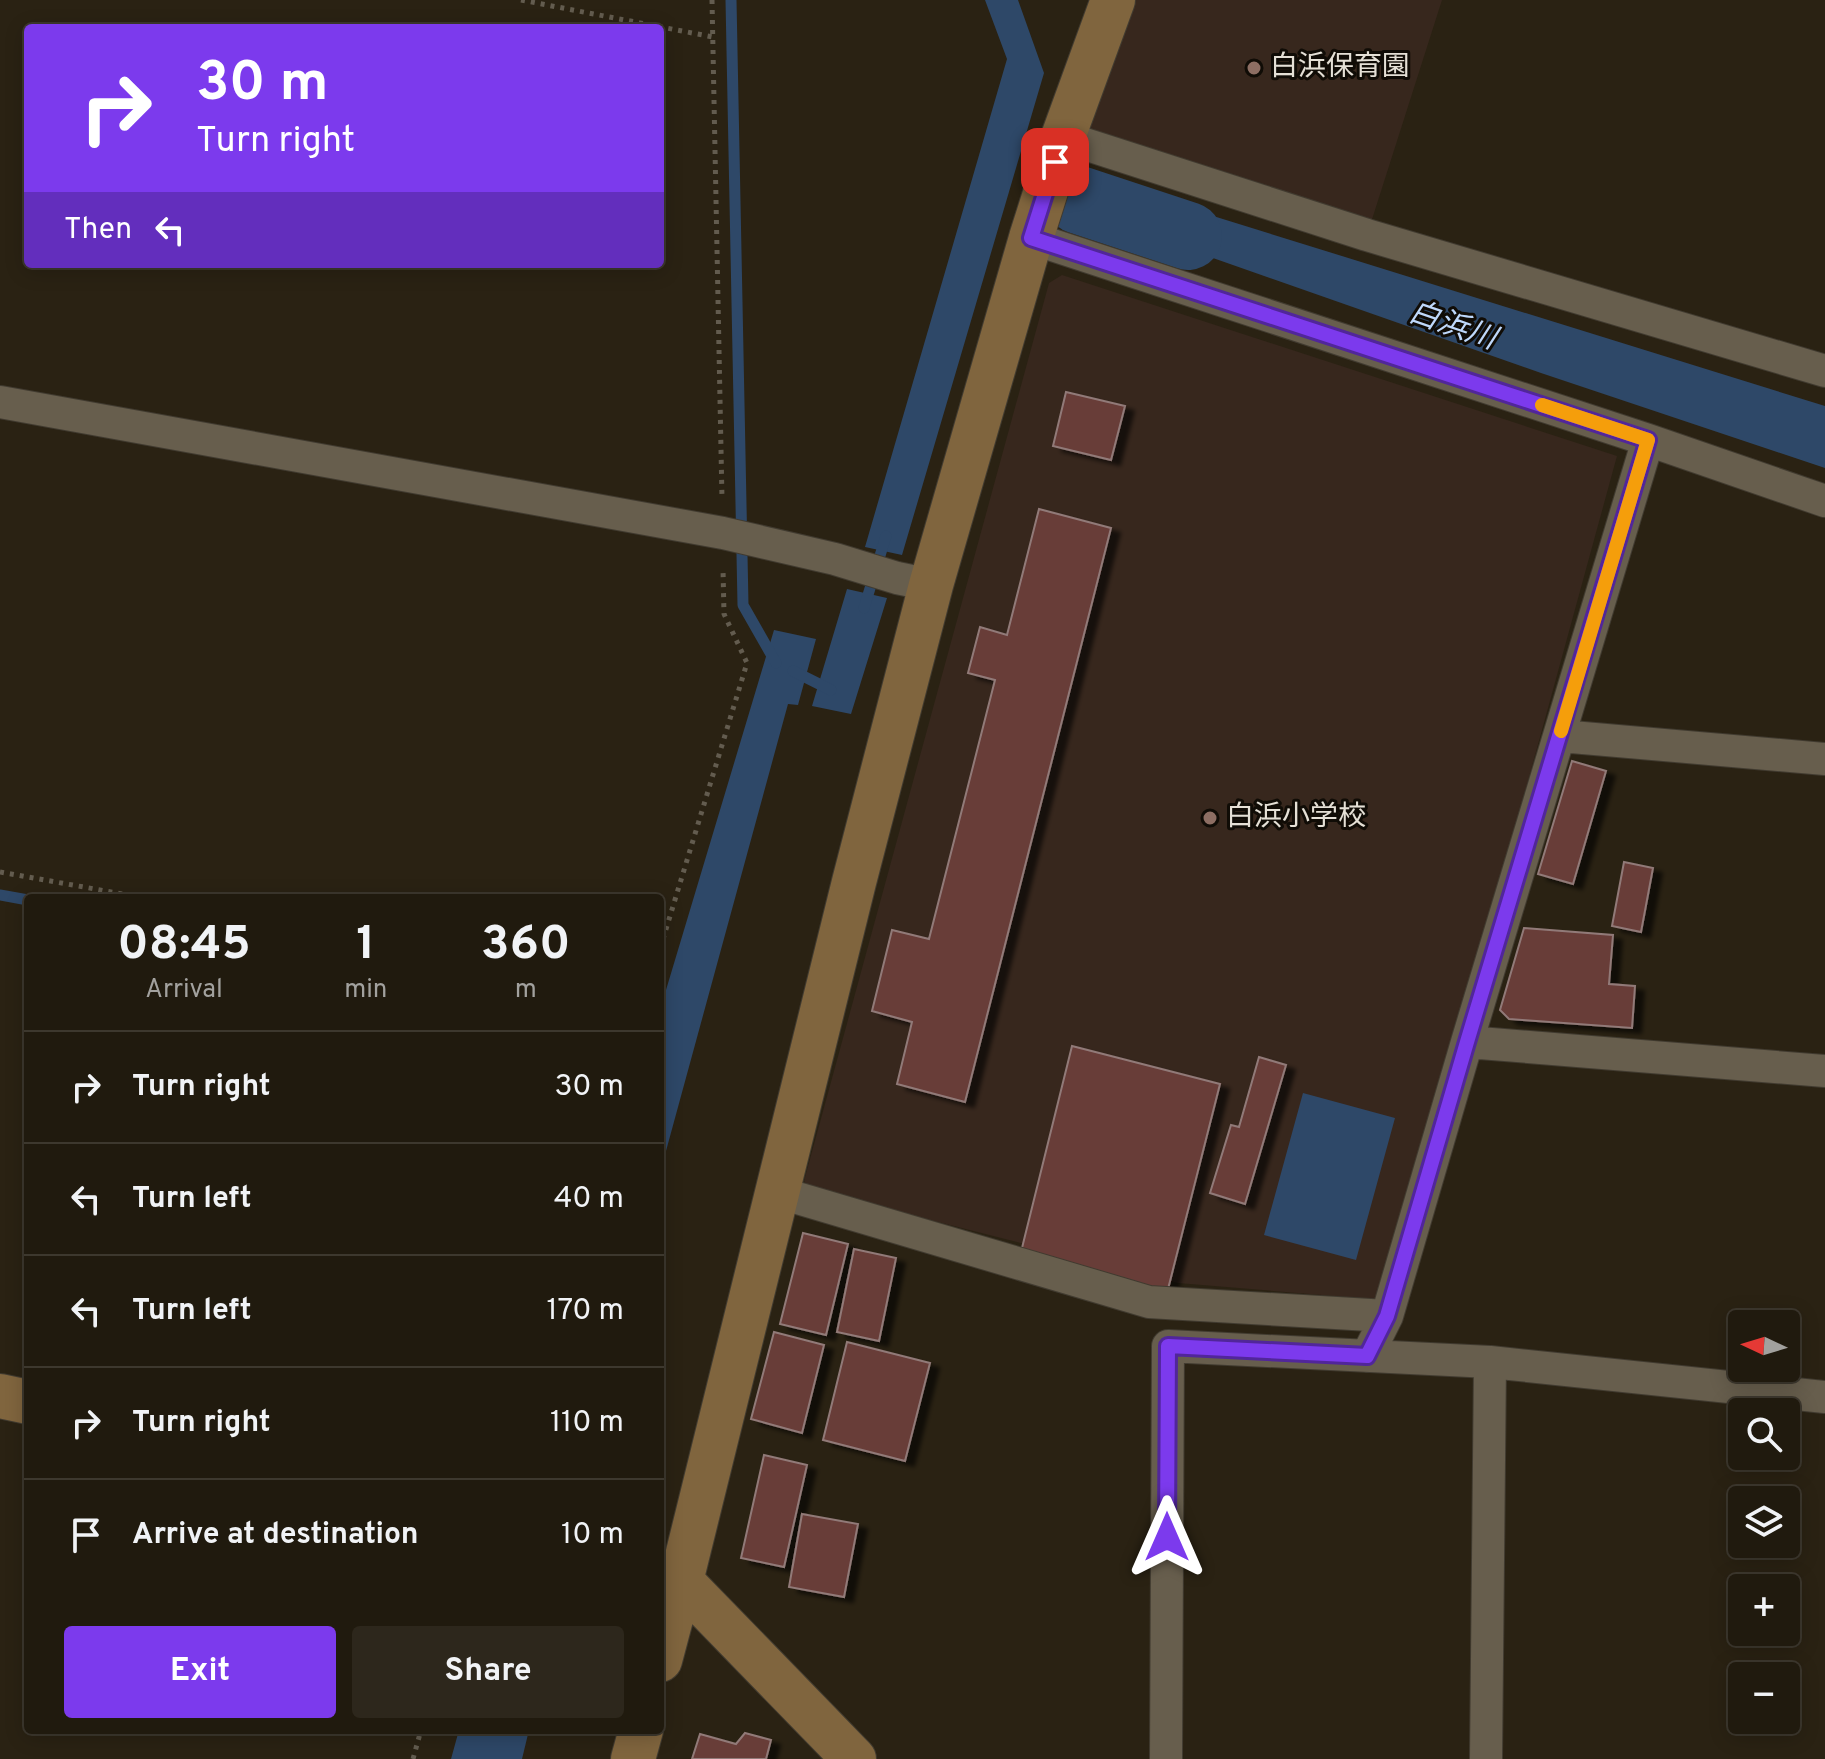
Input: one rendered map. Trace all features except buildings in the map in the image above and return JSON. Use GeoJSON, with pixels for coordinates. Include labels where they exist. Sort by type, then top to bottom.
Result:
{"type":"FeatureCollection","features":[{"type":"Feature","properties":{"kind":"street"},"geometry":{"type":"LineString","coordinates":[[664,1629],[671,1576],[777,1192],[854,882],[914,581],[1063,137],[1113,0]]}},
{"type":"Feature","properties":{"kind":"street"},"geometry":{"type":"LineString","coordinates":[[1063,137],[1367,235],[1825,371]]}},
{"type":"Feature","properties":{"kind":"street"},"geometry":{"type":"LineString","coordinates":[[1031,238],[1825,501]]}},
{"type":"Feature","properties":{"kind":"street"},"geometry":{"type":"LineString","coordinates":[[0,402],[724,534],[914,581]]}},
{"type":"Feature","properties":{"kind":"street"},"geometry":{"type":"LineString","coordinates":[[1367,1356],[1387,1316],[1648,440]]}},
{"type":"Feature","properties":{"kind":"street"},"geometry":{"type":"LineString","coordinates":[[1560,736],[1825,759]]}},
{"type":"Feature","properties":{"kind":"street"},"geometry":{"type":"LineString","coordinates":[[1467,1042],[1825,1071]]}},
{"type":"Feature","properties":{"kind":"street"},"geometry":{"type":"LineString","coordinates":[[777,1192],[1149,1302],[1387,1316]]}},
{"type":"Feature","properties":{"kind":"street"},"geometry":{"type":"LineString","coordinates":[[1166,1759],[1168,1346],[1490,1362],[1825,1397]]}},
{"type":"Feature","properties":{"kind":"street"},"geometry":{"type":"LineString","coordinates":[[1486,1759],[1490,1362]]}},
{"type":"Feature","properties":{"kind":"street"},"geometry":{"type":"LineString","coordinates":[[0,1396],[24,1401]]}},
{"type":"Feature","properties":{"kind":"street"},"geometry":{"type":"LineString","coordinates":[[671,1576],[854,1759]]}},
{"type":"Feature","properties":{"kind":"street"},"geometry":{"type":"LineString","coordinates":[[633,1759],[640,1734]]}},
{"type":"Feature","properties":{"kind":"path"},"geometry":{"type":"LineString","coordinates":[[521,0],[646,24]]}},
{"type":"Feature","properties":{"kind":"path"},"geometry":{"type":"LineString","coordinates":[[664,936],[747,663],[724,614],[712,0]]}},
{"type":"Feature","properties":{"kind":"path"},"geometry":{"type":"LineString","coordinates":[[664,28],[713,37]]}},
{"type":"Feature","properties":{"kind":"path"},"geometry":{"type":"LineString","coordinates":[[0,872],[123,894]]}},
{"type":"Feature","properties":{"kind":"path"},"geometry":{"type":"LineString","coordinates":[[413,1759],[420,1734]]}},
{"type":"Feature","properties":{"kind":"shaded area","name":"白浜保育園"},"geometry":{"type":"Polygon","coordinates":[[[1113,0],[1442,0],[1367,235],[1063,137],[1113,0]]]}},
{"type":"Feature","properties":{"kind":"shaded area","name":"白浜小学校"},"geometry":{"type":"Polygon","coordinates":[[[1062,275],[1617,456],[1387,1296],[1377,1303],[1347,1300],[1346,1297],[1178,1283],[812,1190],[804,1181],[1049,283],[1062,275]]]}},
{"type":"Feature","properties":{"kind":"water"},"geometry":{"type":"Polygon","coordinates":[[[985,0],[1018,0],[1044,73],[902,555],[865,547],[1007,59],[985,0]]]}},
{"type":"Feature","properties":{"kind":"water"},"geometry":{"type":"Polygon","coordinates":[[[1110,184],[1825,406],[1825,468],[1541,373],[1096,217],[1110,184]]]}},
{"type":"Feature","properties":{"kind":"water"},"geometry":{"type":"Polygon","coordinates":[[[847,589],[887,598],[851,714],[812,706],[847,589]]]}},
{"type":"Feature","properties":{"kind":"water"},"geometry":{"type":"Polygon","coordinates":[[[774,630],[816,639],[798,705],[788,704],[664,1158],[664,997],[774,630]]]}},
{"type":"Feature","properties":{"kind":"water"},"geometry":{"type":"Polygon","coordinates":[[[1303,1093],[1395,1118],[1356,1260],[1264,1235],[1303,1093]]]}},
{"type":"Feature","properties":{"kind":"water"},"geometry":{"type":"Polygon","coordinates":[[[458,1734],[528,1734],[522,1759],[451,1759],[458,1734]]]}},
{"type":"Feature","properties":{"kind":"waterway"},"geometry":{"type":"LineString","coordinates":[[731,0],[743,605],[776,663]]}},
{"type":"Feature","properties":{"kind":"waterway","name":"白浜川"},"geometry":{"type":"LineString","coordinates":[[1079,200],[1188,236]]}},
{"type":"Feature","properties":{"kind":"waterway"},"geometry":{"type":"LineString","coordinates":[[864,608],[886,536]]}},
{"type":"Feature","properties":{"kind":"waterway"},"geometry":{"type":"LineString","coordinates":[[793,671],[831,690]]}},
{"type":"Feature","properties":{"kind":"waterway"},"geometry":{"type":"LineString","coordinates":[[0,895],[24,899]]}},
{"type":"Feature","properties":{"kind":"slow traffic"},"geometry":{"type":"LineString","coordinates":[[1542,405],[1648,440],[1561,731]]}},
{"type":"Feature","properties":{"kind":"place","name":"白浜保育園"},"geometry":{"type":"Point","coordinates":[1254,68]}},
{"type":"Feature","properties":{"kind":"place","name":"白浜小学校"},"geometry":{"type":"Point","coordinates":[1210,818]}},
{"type":"Feature","properties":{"kind":"route"},"geometry":{"type":"LineString","coordinates":[[1055,162],[1031,238],[1648,440],[1387,1316],[1367,1356],[1168,1346],[1167,1537]]}}]}
